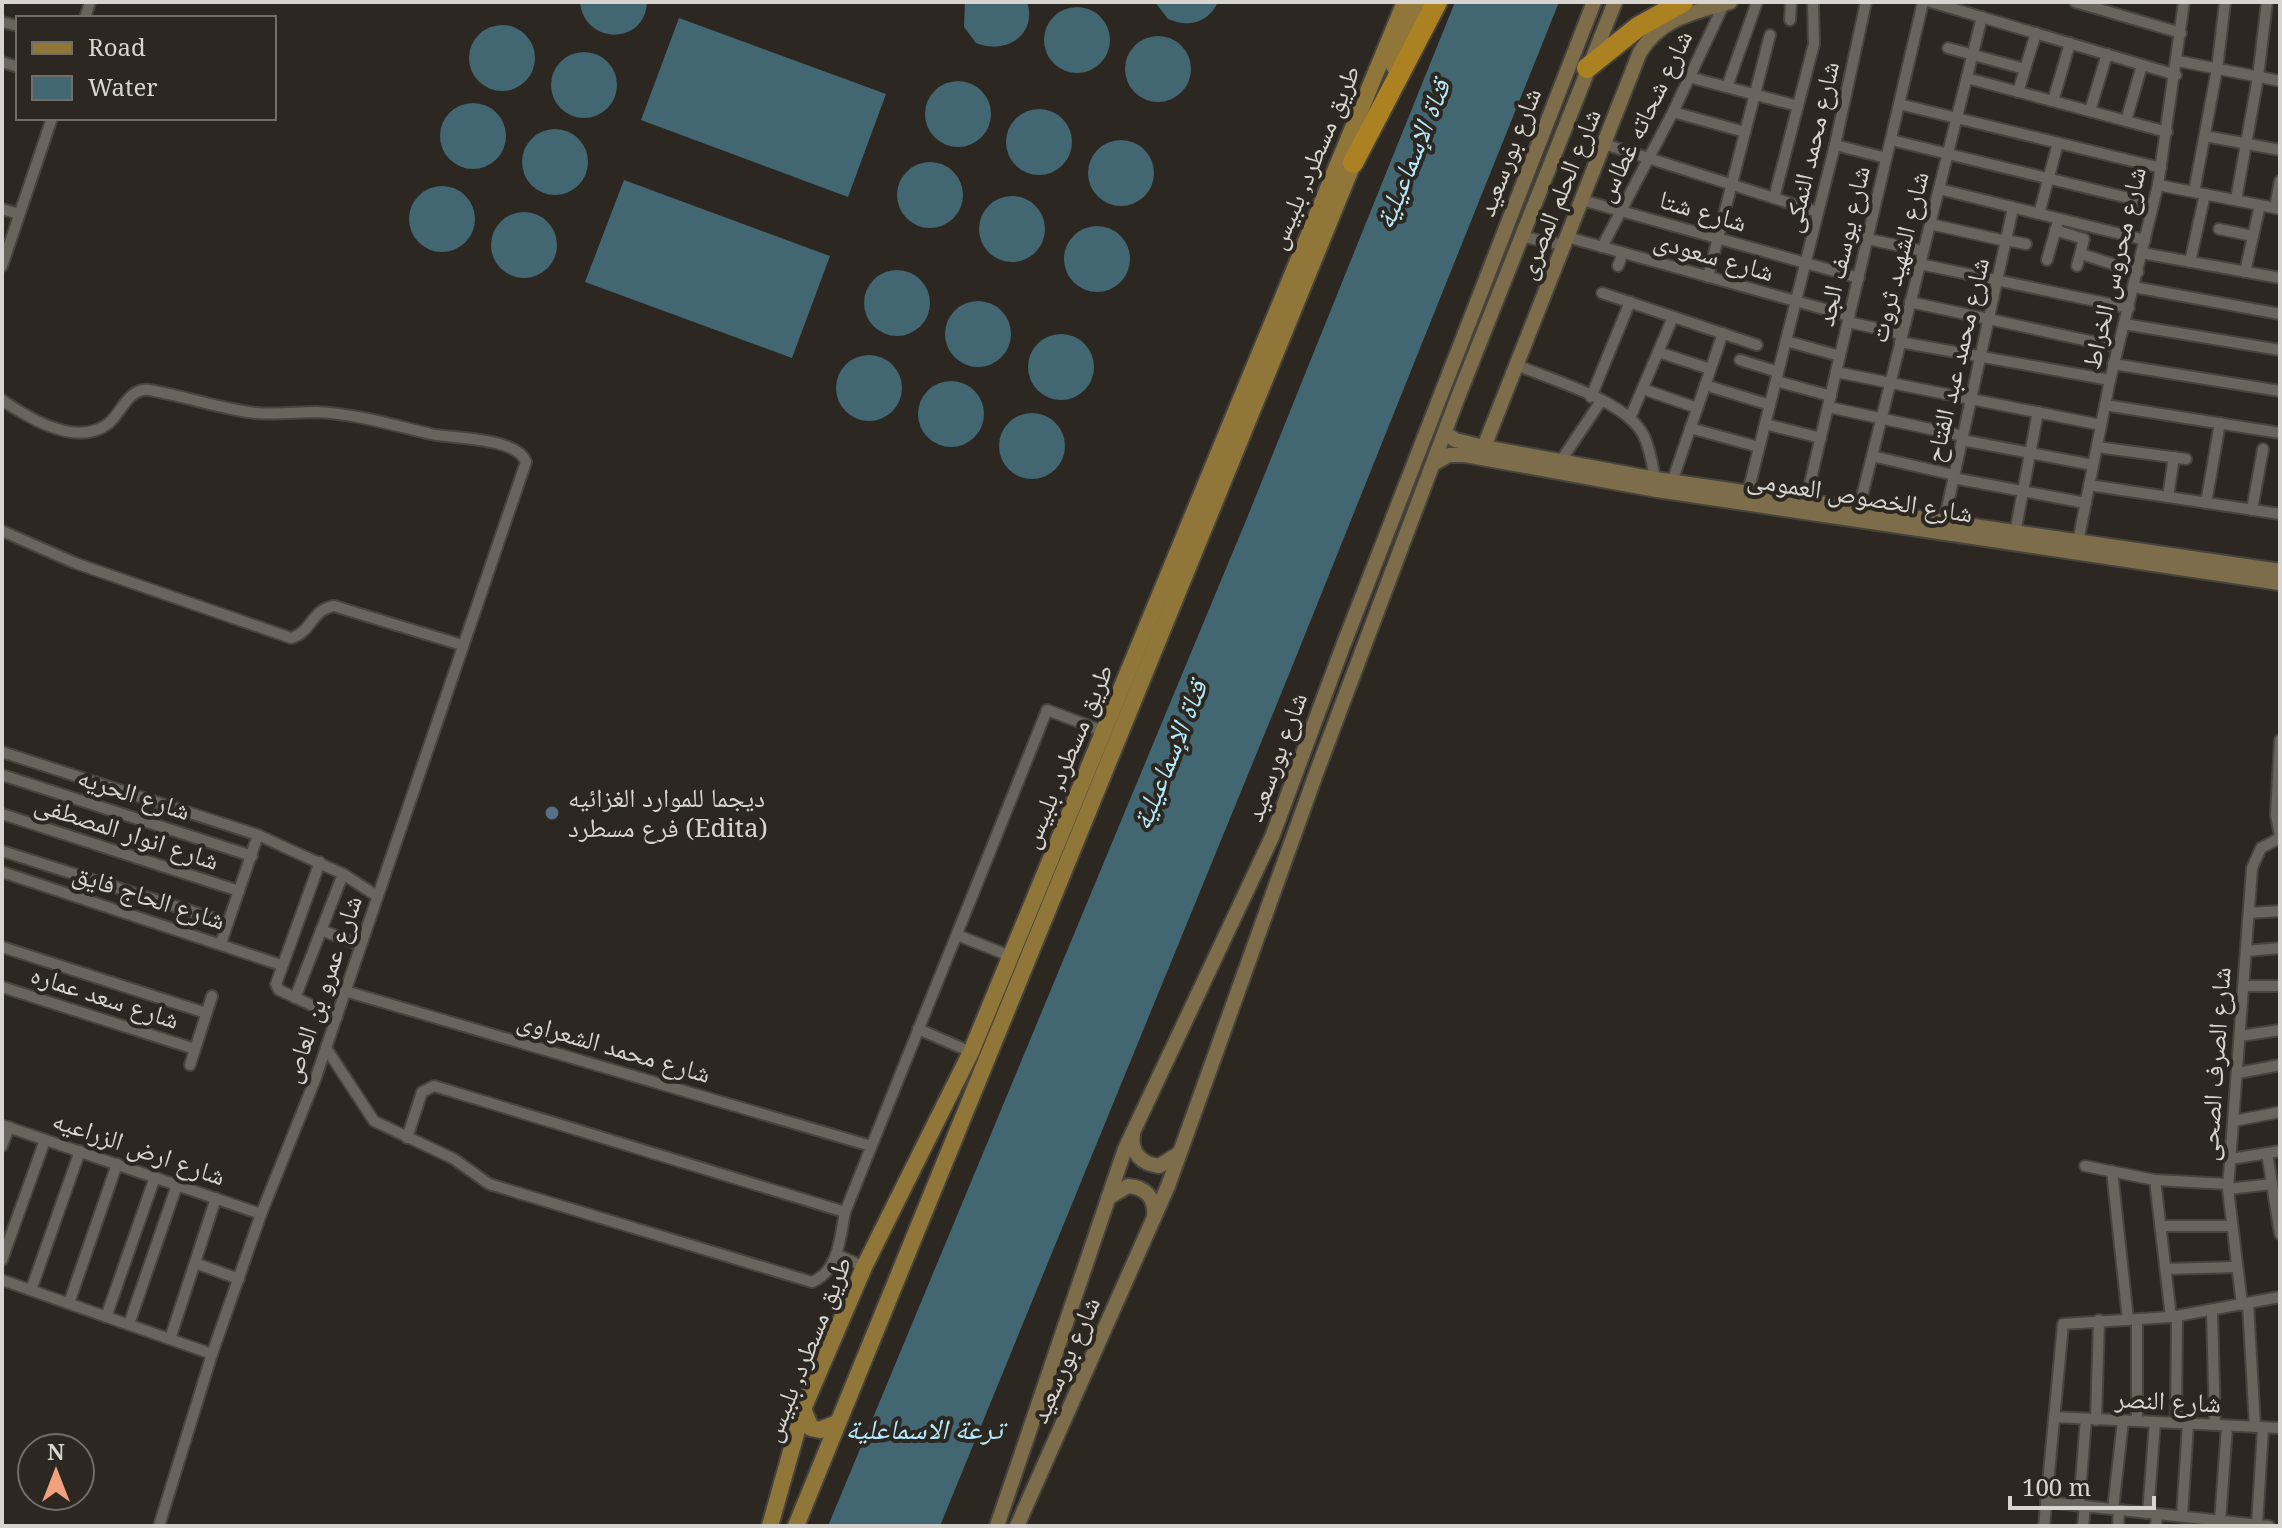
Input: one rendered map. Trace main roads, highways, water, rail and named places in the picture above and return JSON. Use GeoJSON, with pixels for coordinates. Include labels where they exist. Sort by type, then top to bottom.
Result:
{"type":"FeatureCollection","features":[{"type":"Feature","properties":{"kind":"highway"},"geometry":{"type":"LineString","coordinates":[[1353,163],[1437,2]]}},
{"type":"Feature","properties":{"kind":"highway"},"geometry":{"type":"LineString","coordinates":[[1587,68],[1638,27],[1683,2]]}},
{"type":"Feature","properties":{"kind":"main road","name":"طريق مسطرد, بلبيس"},"geometry":{"type":"LineString","coordinates":[[770,1526],[803,1409],[864,1267],[971,1052],[1405,2]]}},
{"type":"Feature","properties":{"kind":"main road","name":"طريق مسطرد, بلبيس"},"geometry":{"type":"LineString","coordinates":[[796,1526],[1421,2]]}},
{"type":"Feature","properties":{"kind":"main road","name":"شارع بورسعيد"},"geometry":{"type":"LineString","coordinates":[[997,1526],[1133,1133],[1277,825],[1365,588],[1594,2]]}},
{"type":"Feature","properties":{"kind":"main road","name":"شارع بورسعيد"},"geometry":{"type":"LineString","coordinates":[[1017,1526],[1154,1217],[1317,771],[1615,2]]}},
{"type":"Feature","properties":{"kind":"main road","name":"شارع الحلم المصرى"},"geometry":{"type":"LineString","coordinates":[[1484,447],[1647,41],[1674,19],[1727,3]]}},
{"type":"Feature","properties":{"kind":"main road","name":"شارع الخصوص العمومى"},"geometry":{"type":"LineString","coordinates":[[1446,433],[1455,440],[1656,485],[1672,482],[1748,492],[2280,571]]}},
{"type":"Feature","properties":{"kind":"main road","name":"شارع الخصوص العمومى"},"geometry":{"type":"LineString","coordinates":[[1435,463],[1457,454],[2280,583]]}},
{"type":"Feature","properties":{"kind":"main road"},"geometry":{"type":"LineString","coordinates":[[1133,1133],[1133,1149],[1143,1162],[1159,1166],[1179,1153]]}},
{"type":"Feature","properties":{"kind":"main road"},"geometry":{"type":"LineString","coordinates":[[1108,1199],[1120,1188],[1143,1190],[1153,1202],[1154,1217]]}},
{"type":"Feature","properties":{"kind":"main road"},"geometry":{"type":"LineString","coordinates":[[803,1409],[811,1428],[820,1430],[837,1423]]}},
{"type":"Feature","properties":{"kind":"water"},"geometry":{"type":"Polygon","coordinates":[[[580,2],[647,2],[644,16],[636,27],[614,35],[592,26],[584,16],[580,2]]]}},
{"type":"Feature","properties":{"kind":"water"},"geometry":{"type":"Polygon","coordinates":[[[965,2],[1027,2],[1028,24],[1023,33],[1008,44],[987,46],[976,43],[964,27],[965,2]]]}},
{"type":"Feature","properties":{"kind":"water"},"geometry":{"type":"Polygon","coordinates":[[[1155,2],[1218,2],[1203,19],[1183,23],[1168,19],[1155,2]]]}},
{"type":"Feature","properties":{"kind":"water","name":"ترعة الاسماعلية"},"geometry":{"type":"Polygon","coordinates":[[[1455,2],[1559,2],[1292,667],[940,1526],[828,1526],[1247,518],[1455,2]]]}},
{"type":"Feature","properties":{"kind":"water"},"geometry":{"type":"Polygon","coordinates":[[[1070,7],[1084,7],[1096,12],[1105,21],[1110,40],[1108,53],[1101,64],[1084,73],[1070,73],[1058,68],[1049,59],[1044,47],[1044,33],[1049,21],[1058,12],[1070,7]]]}},
{"type":"Feature","properties":{"kind":"water"},"geometry":{"type":"Polygon","coordinates":[[[679,18],[886,94],[848,197],[641,120],[679,18]]]}},
{"type":"Feature","properties":{"kind":"water"},"geometry":{"type":"Polygon","coordinates":[[[495,25],[509,25],[521,30],[530,39],[535,58],[533,71],[526,82],[509,91],[495,91],[483,86],[474,77],[469,65],[469,51],[474,39],[483,30],[495,25]]]}},
{"type":"Feature","properties":{"kind":"water"},"geometry":{"type":"Polygon","coordinates":[[[1151,36],[1165,36],[1177,41],[1186,50],[1191,69],[1189,82],[1182,93],[1165,102],[1151,102],[1139,97],[1130,88],[1125,76],[1125,62],[1130,50],[1139,41],[1151,36]]]}},
{"type":"Feature","properties":{"kind":"water"},"geometry":{"type":"Polygon","coordinates":[[[577,52],[591,52],[603,57],[612,66],[617,85],[615,98],[608,109],[591,118],[577,118],[565,113],[556,104],[551,92],[551,78],[556,66],[565,57],[577,52]]]}},
{"type":"Feature","properties":{"kind":"water"},"geometry":{"type":"Polygon","coordinates":[[[951,81],[965,81],[977,86],[986,95],[991,114],[989,127],[982,138],[965,147],[951,147],[939,142],[930,133],[925,121],[925,107],[930,95],[939,86],[951,81]]]}},
{"type":"Feature","properties":{"kind":"water"},"geometry":{"type":"Polygon","coordinates":[[[466,103],[480,103],[492,108],[501,117],[506,136],[504,149],[497,160],[480,169],[466,169],[454,164],[445,155],[440,143],[440,129],[445,117],[454,108],[466,103]]]}},
{"type":"Feature","properties":{"kind":"water"},"geometry":{"type":"Polygon","coordinates":[[[1032,109],[1046,109],[1058,114],[1067,123],[1072,142],[1070,155],[1063,166],[1046,175],[1032,175],[1020,170],[1011,161],[1006,149],[1006,135],[1011,123],[1020,114],[1032,109]]]}},
{"type":"Feature","properties":{"kind":"water"},"geometry":{"type":"Polygon","coordinates":[[[548,129],[562,129],[574,134],[583,143],[588,162],[586,175],[579,186],[562,195],[548,195],[536,190],[527,181],[522,169],[522,155],[527,143],[536,134],[548,129]]]}},
{"type":"Feature","properties":{"kind":"water"},"geometry":{"type":"Polygon","coordinates":[[[1114,140],[1128,140],[1140,145],[1149,154],[1154,173],[1152,186],[1145,197],[1128,206],[1114,206],[1102,201],[1093,192],[1088,180],[1088,166],[1093,154],[1102,145],[1114,140]]]}},
{"type":"Feature","properties":{"kind":"water"},"geometry":{"type":"Polygon","coordinates":[[[923,162],[937,162],[949,167],[958,176],[963,195],[961,208],[954,219],[937,228],[923,228],[911,223],[902,214],[897,202],[897,188],[902,176],[911,167],[923,162]]]}},
{"type":"Feature","properties":{"kind":"water"},"geometry":{"type":"Polygon","coordinates":[[[624,180],[830,256],[792,358],[585,282],[624,180]]]}},
{"type":"Feature","properties":{"kind":"water"},"geometry":{"type":"Polygon","coordinates":[[[435,186],[449,186],[461,191],[470,200],[475,219],[473,232],[466,243],[449,252],[435,252],[423,247],[414,238],[409,226],[409,212],[414,200],[423,191],[435,186]]]}},
{"type":"Feature","properties":{"kind":"water"},"geometry":{"type":"Polygon","coordinates":[[[1005,196],[1019,196],[1031,201],[1040,210],[1045,229],[1043,242],[1036,253],[1019,262],[1005,262],[993,257],[984,248],[979,236],[979,222],[984,210],[993,201],[1005,196]]]}},
{"type":"Feature","properties":{"kind":"water"},"geometry":{"type":"Polygon","coordinates":[[[517,212],[531,212],[543,217],[552,226],[557,245],[555,258],[548,269],[531,278],[517,278],[505,273],[496,264],[491,252],[491,238],[496,226],[505,217],[517,212]]]}},
{"type":"Feature","properties":{"kind":"water"},"geometry":{"type":"Polygon","coordinates":[[[1090,226],[1104,226],[1116,231],[1125,240],[1130,259],[1128,272],[1121,283],[1104,292],[1090,292],[1078,287],[1069,278],[1064,266],[1064,252],[1069,240],[1078,231],[1090,226]]]}},
{"type":"Feature","properties":{"kind":"water"},"geometry":{"type":"Polygon","coordinates":[[[890,270],[904,270],[916,275],[925,284],[930,303],[928,316],[921,327],[904,336],[890,336],[878,331],[869,322],[864,310],[864,296],[869,284],[878,275],[890,270]]]}},
{"type":"Feature","properties":{"kind":"water"},"geometry":{"type":"Polygon","coordinates":[[[971,301],[985,301],[997,306],[1006,315],[1011,334],[1009,347],[1002,358],[985,367],[971,367],[959,362],[950,353],[945,341],[945,327],[950,315],[959,306],[971,301]]]}},
{"type":"Feature","properties":{"kind":"water"},"geometry":{"type":"Polygon","coordinates":[[[1054,334],[1068,334],[1080,339],[1089,348],[1094,367],[1092,380],[1085,391],[1068,400],[1054,400],[1042,395],[1033,386],[1028,374],[1028,360],[1033,348],[1042,339],[1054,334]]]}},
{"type":"Feature","properties":{"kind":"water"},"geometry":{"type":"Polygon","coordinates":[[[862,355],[876,355],[888,360],[897,369],[902,388],[900,401],[893,412],[876,421],[862,421],[850,416],[841,407],[836,395],[836,381],[841,369],[850,360],[862,355]]]}},
{"type":"Feature","properties":{"kind":"water"},"geometry":{"type":"Polygon","coordinates":[[[944,381],[958,381],[970,386],[979,395],[984,414],[982,427],[975,438],[958,447],[944,447],[932,442],[923,433],[918,421],[918,407],[923,395],[932,386],[944,381]]]}},
{"type":"Feature","properties":{"kind":"water"},"geometry":{"type":"Polygon","coordinates":[[[1025,413],[1039,413],[1051,418],[1060,427],[1065,446],[1063,459],[1056,470],[1039,479],[1025,479],[1013,474],[1004,465],[999,453],[999,439],[1004,427],[1013,418],[1025,413]]]}},
{"type":"Feature","properties":{"kind":"place","name":"ديجما للموارد الغزائيه فرع مسطرد (Edita)"},"geometry":{"type":"Point","coordinates":[552,813]}},
{"type":"Feature","properties":{"kind":"water label","name":"قناة الإسماعيلية"},"geometry":{"type":"Point","coordinates":[1412,154]}},
{"type":"Feature","properties":{"kind":"water label","name":"قناة الإسماعيلية"},"geometry":{"type":"Point","coordinates":[1169,755]}}]}
